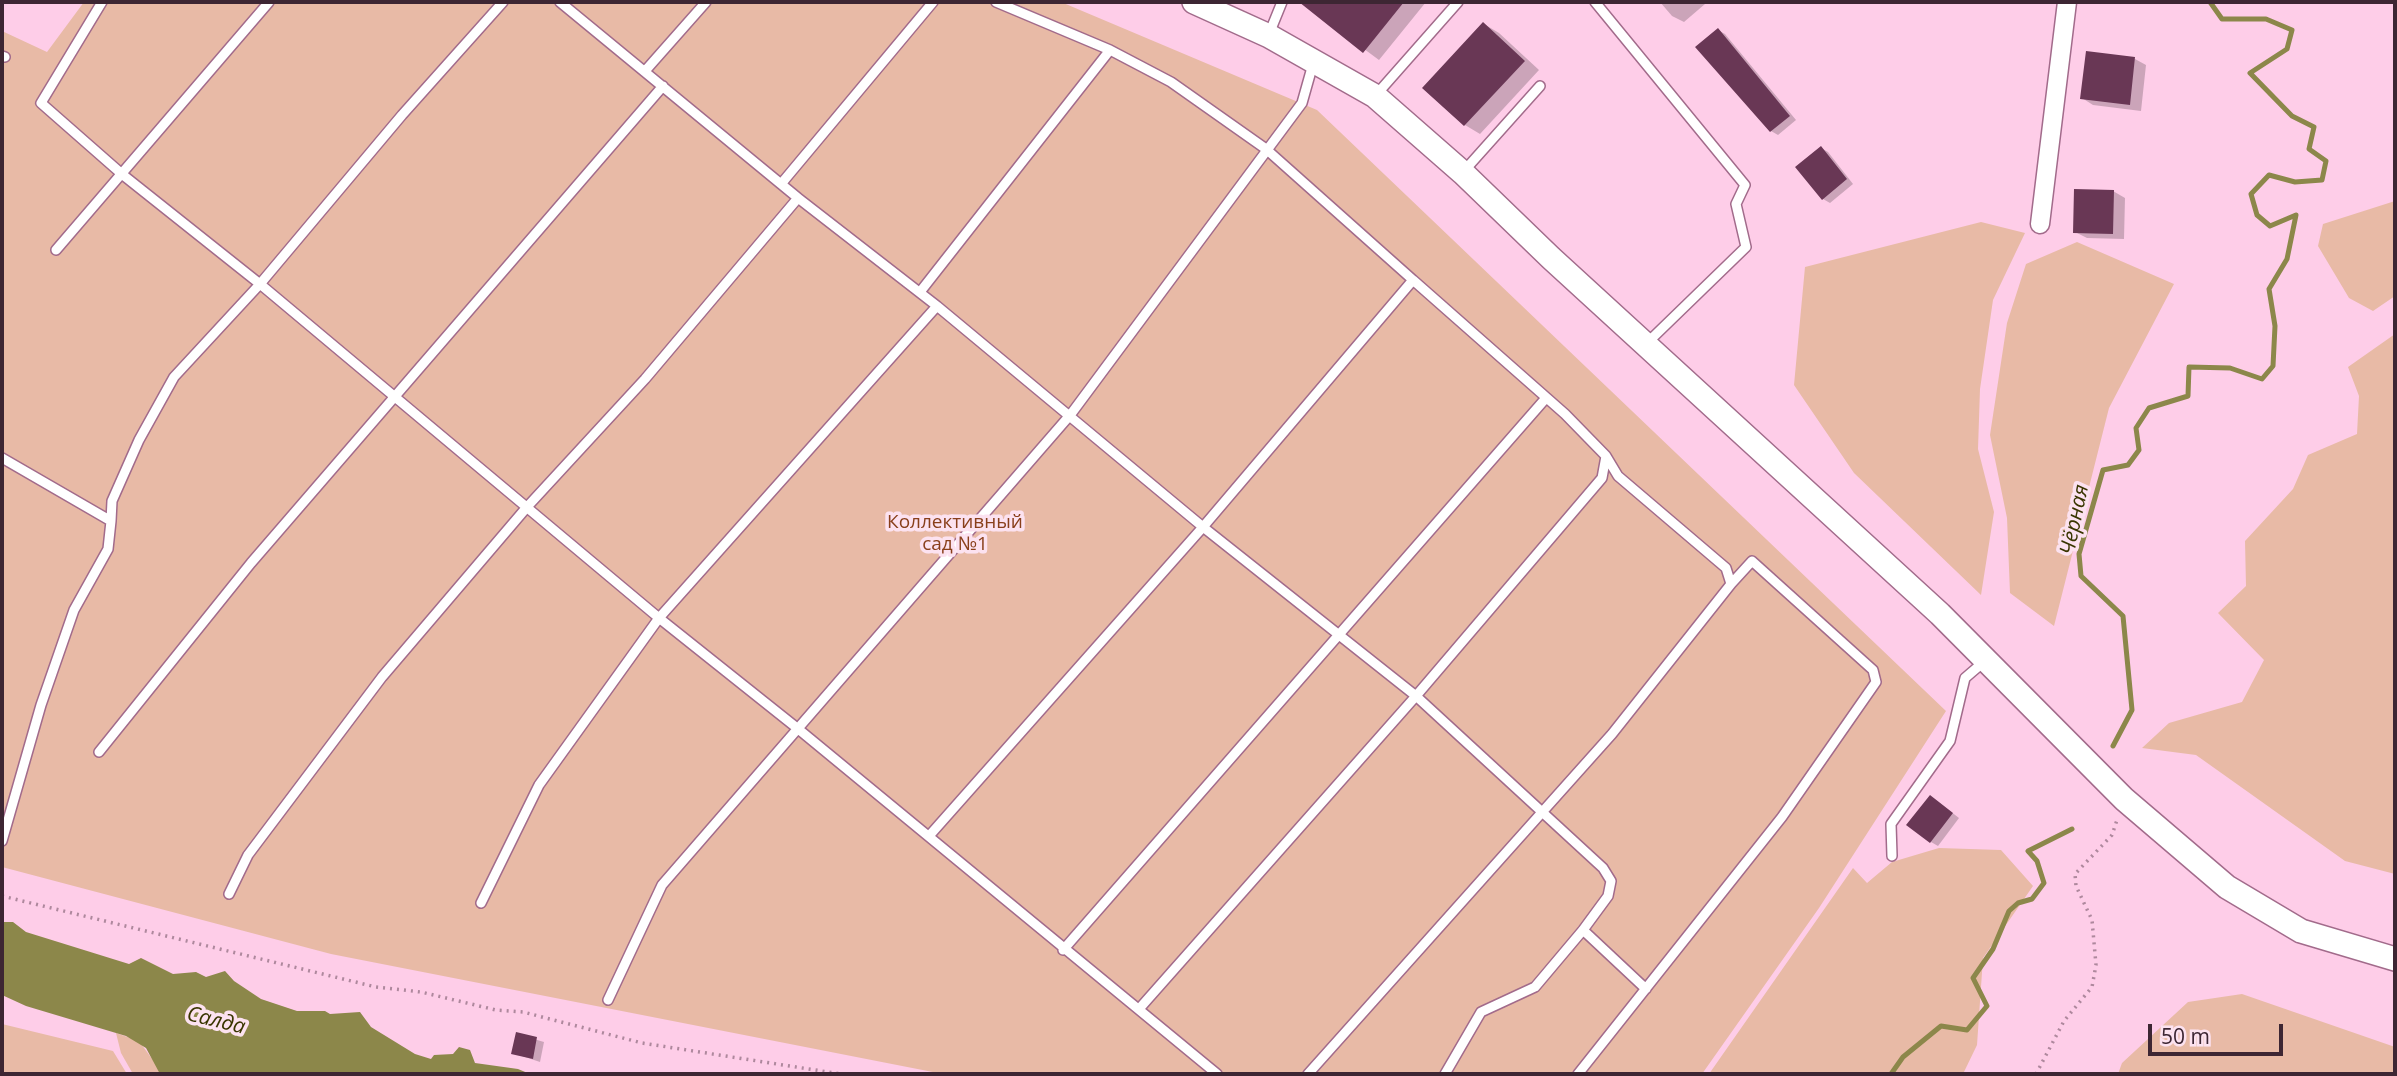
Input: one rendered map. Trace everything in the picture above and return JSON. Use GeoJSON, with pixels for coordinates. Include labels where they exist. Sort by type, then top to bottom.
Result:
{"type":"FeatureCollection","features":[{"type":"Feature","properties":{"kind":"street"},"geometry":{"type":"LineString","coordinates":[[1194,2],[1269,36],[1375,96],[1463,173],[1986,660],[2124,799],[2227,887],[2301,931],[2395,959]]}},
{"type":"Feature","properties":{"kind":"street"},"geometry":{"type":"LineString","coordinates":[[2040,224],[2067,2]]}},
{"type":"Feature","properties":{"kind":"lane"},"geometry":{"type":"LineString","coordinates":[[102,2],[41,103],[123,176],[260,284],[659,618],[797,728],[1063,950],[1217,1074]]}},
{"type":"Feature","properties":{"kind":"lane"},"geometry":{"type":"LineString","coordinates":[[57,250],[123,176],[235,38],[269,2]]}},
{"type":"Feature","properties":{"kind":"lane"},"geometry":{"type":"LineString","coordinates":[[2,841],[41,705],[74,610],[108,549],[112,501],[139,440],[174,377],[260,284],[402,115],[503,2]]}},
{"type":"Feature","properties":{"kind":"lane"},"geometry":{"type":"LineString","coordinates":[[560,2],[798,198],[1071,414],[1203,527],[1416,696],[1603,868],[1611,881],[1608,896],[1583,930],[1535,987],[1480,1012],[1445,1074]]}},
{"type":"Feature","properties":{"kind":"lane"},"geometry":{"type":"LineString","coordinates":[[645,71],[706,2]]}},
{"type":"Feature","properties":{"kind":"lane"},"geometry":{"type":"LineString","coordinates":[[781,184],[933,2]]}},
{"type":"Feature","properties":{"kind":"lane"},"geometry":{"type":"LineString","coordinates":[[996,2],[1110,50],[1171,82],[1266,149],[1546,398],[1606,456],[1618,476],[1726,568],[1731,584]]}},
{"type":"Feature","properties":{"kind":"lane"},"geometry":{"type":"LineString","coordinates":[[1269,36],[1282,2]]}},
{"type":"Feature","properties":{"kind":"lane"},"geometry":{"type":"LineString","coordinates":[[1375,96],[1458,2]]}},
{"type":"Feature","properties":{"kind":"lane"},"geometry":{"type":"LineString","coordinates":[[1595,2],[1745,185],[1736,204],[1746,247],[1646,344]]}},
{"type":"Feature","properties":{"kind":"lane"},"geometry":{"type":"LineString","coordinates":[[920,292],[1110,50]]}},
{"type":"Feature","properties":{"kind":"lane"},"geometry":{"type":"LineString","coordinates":[[608,1000],[662,885],[1071,414],[1302,103],[1314,62]]}},
{"type":"Feature","properties":{"kind":"lane"},"geometry":{"type":"LineString","coordinates":[[99,752],[251,563],[663,86]]}},
{"type":"Feature","properties":{"kind":"lane"},"geometry":{"type":"LineString","coordinates":[[1463,173],[1540,86]]}},
{"type":"Feature","properties":{"kind":"lane"},"geometry":{"type":"LineString","coordinates":[[229,894],[248,855],[382,677],[527,507],[645,379],[798,198]]}},
{"type":"Feature","properties":{"kind":"lane"},"geometry":{"type":"LineString","coordinates":[[929,836],[1203,527],[1413,280]]}},
{"type":"Feature","properties":{"kind":"lane"},"geometry":{"type":"LineString","coordinates":[[481,903],[539,785],[659,618],[937,306]]}},
{"type":"Feature","properties":{"kind":"lane"},"geometry":{"type":"LineString","coordinates":[[1063,950],[1546,398]]}},
{"type":"Feature","properties":{"kind":"lane"},"geometry":{"type":"LineString","coordinates":[[1139,1009],[1416,696],[1602,478],[1606,456]]}},
{"type":"Feature","properties":{"kind":"lane"},"geometry":{"type":"LineString","coordinates":[[2,458],[111,521]]}},
{"type":"Feature","properties":{"kind":"lane"},"geometry":{"type":"LineString","coordinates":[[1308,1074],[1612,734],[1752,561],[1873,670],[1876,682],[1782,817],[1578,1074]]}},
{"type":"Feature","properties":{"kind":"lane"},"geometry":{"type":"LineString","coordinates":[[1892,856],[1891,824],[1950,741],[1965,678],[1986,660]]}},
{"type":"Feature","properties":{"kind":"lane"},"geometry":{"type":"LineString","coordinates":[[1583,930],[1646,989]]}},
{"type":"Feature","properties":{"kind":"path"},"geometry":{"type":"LineString","coordinates":[[2036,1074],[2064,1021],[2092,987],[2096,965],[2092,920],[2076,886],[2075,874],[2112,835],[2124,799]]}},
{"type":"Feature","properties":{"kind":"path"},"geometry":{"type":"LineString","coordinates":[[2,896],[376,987],[421,992],[496,1010],[523,1012],[642,1042],[841,1074]]}},
{"type":"Feature","properties":{"kind":"green space","name":"Коллективный сад №1"},"geometry":{"type":"Polygon","coordinates":[[[84,2],[1061,2],[1317,110],[1946,711],[1819,908],[1702,1074],[943,1074],[331,954],[2,867],[2,31],[47,52],[84,2]]]}},
{"type":"Feature","properties":{"kind":"green space"},"geometry":{"type":"Polygon","coordinates":[[[2395,201],[2395,296],[2373,311],[2349,298],[2318,246],[2323,224],[2395,201]]]}},
{"type":"Feature","properties":{"kind":"green space"},"geometry":{"type":"Polygon","coordinates":[[[1981,222],[2025,233],[1993,300],[1980,389],[1978,449],[1994,512],[1981,595],[1854,473],[1794,385],[1805,267],[1981,222]]]}},
{"type":"Feature","properties":{"kind":"green space"},"geometry":{"type":"Polygon","coordinates":[[[2077,242],[2174,284],[2109,408],[2054,626],[2010,593],[2007,518],[1990,435],[2007,323],[2026,264],[2077,242]]]}},
{"type":"Feature","properties":{"kind":"green space"},"geometry":{"type":"Polygon","coordinates":[[[2395,334],[2395,874],[2345,861],[2196,755],[2142,748],[2169,723],[2242,702],[2264,660],[2218,613],[2246,586],[2245,541],[2293,489],[2308,455],[2357,434],[2359,396],[2348,367],[2395,334]]]}},
{"type":"Feature","properties":{"kind":"green space"},"geometry":{"type":"Polygon","coordinates":[[[1939,848],[2001,850],[2033,886],[1983,958],[1977,1045],[1963,1074],[1709,1074],[1853,868],[1867,883],[1892,862],[1939,848]]]}},
{"type":"Feature","properties":{"kind":"green space"},"geometry":{"type":"Polygon","coordinates":[[[2242,994],[2395,1047],[2395,1074],[2118,1074],[2122,1063],[2188,1002],[2242,994]]]}},
{"type":"Feature","properties":{"kind":"green space"},"geometry":{"type":"Polygon","coordinates":[[[2,1024],[113,1051],[127,1074],[2,1074],[2,1024]]]}},
{"type":"Feature","properties":{"kind":"green space"},"geometry":{"type":"Polygon","coordinates":[[[116,1033],[139,1041],[163,1074],[133,1074],[121,1053],[116,1033]]]}},
{"type":"Feature","properties":{"kind":"water","name":"Салда"},"geometry":{"type":"Polygon","coordinates":[[[2,922],[13,922],[26,932],[129,964],[141,958],[173,974],[196,972],[206,977],[225,971],[234,981],[261,999],[297,1011],[325,1011],[330,1014],[360,1012],[371,1027],[415,1054],[431,1059],[434,1055],[453,1054],[459,1047],[470,1050],[475,1063],[518,1069],[530,1074],[160,1074],[146,1048],[126,1036],[26,1006],[2,995],[2,922]]]}},
{"type":"Feature","properties":{"kind":"building"},"geometry":{"type":"Polygon","coordinates":[[[1299,2],[1404,2],[1363,53],[1299,2]]]}},
{"type":"Feature","properties":{"kind":"building"},"geometry":{"type":"Polygon","coordinates":[[[1483,22],[1525,61],[1464,126],[1422,88],[1483,22]]]}},
{"type":"Feature","properties":{"kind":"building"},"geometry":{"type":"Polygon","coordinates":[[[1718,28],[1790,116],[1770,132],[1695,47],[1718,28]]]}},
{"type":"Feature","properties":{"kind":"building"},"geometry":{"type":"Polygon","coordinates":[[[2086,51],[2135,57],[2130,105],[2080,99],[2086,51]]]}},
{"type":"Feature","properties":{"kind":"building"},"geometry":{"type":"Polygon","coordinates":[[[1821,146],[1847,179],[1822,200],[1795,167],[1821,146]]]}},
{"type":"Feature","properties":{"kind":"building"},"geometry":{"type":"Polygon","coordinates":[[[2074,189],[2114,190],[2113,234],[2073,233],[2074,189]]]}},
{"type":"Feature","properties":{"kind":"building"},"geometry":{"type":"Polygon","coordinates":[[[1930,795],[1953,813],[1930,843],[1906,825],[1930,795]]]}},
{"type":"Feature","properties":{"kind":"building"},"geometry":{"type":"Polygon","coordinates":[[[516,1032],[537,1037],[533,1059],[511,1054],[516,1032]]]}},
{"type":"Feature","properties":{"kind":"waterway","name":"Чёрная"},"geometry":{"type":"LineString","coordinates":[[2113,746],[2132,710],[2123,616],[2081,576],[2079,554],[2103,470],[2128,465],[2139,450],[2136,428],[2149,408],[2188,396],[2189,367],[2230,368],[2262,379],[2273,366],[2275,326],[2269,289],[2287,259],[2296,215],[2270,226],[2257,215],[2251,194],[2269,175],[2295,182],[2322,180],[2326,161],[2309,149],[2314,127],[2292,116],[2250,73],[2287,49],[2292,30],[2266,19],[2222,19],[2210,2]]}},
{"type":"Feature","properties":{"kind":"waterway","name":"Чёрная"},"geometry":{"type":"LineString","coordinates":[[1891,1074],[1903,1057],[1941,1026],[1967,1030],[1987,1006],[1973,978],[1993,949],[2009,911],[2018,903],[2032,899],[2044,883],[2037,861],[2028,851],[2072,829]]}}]}
